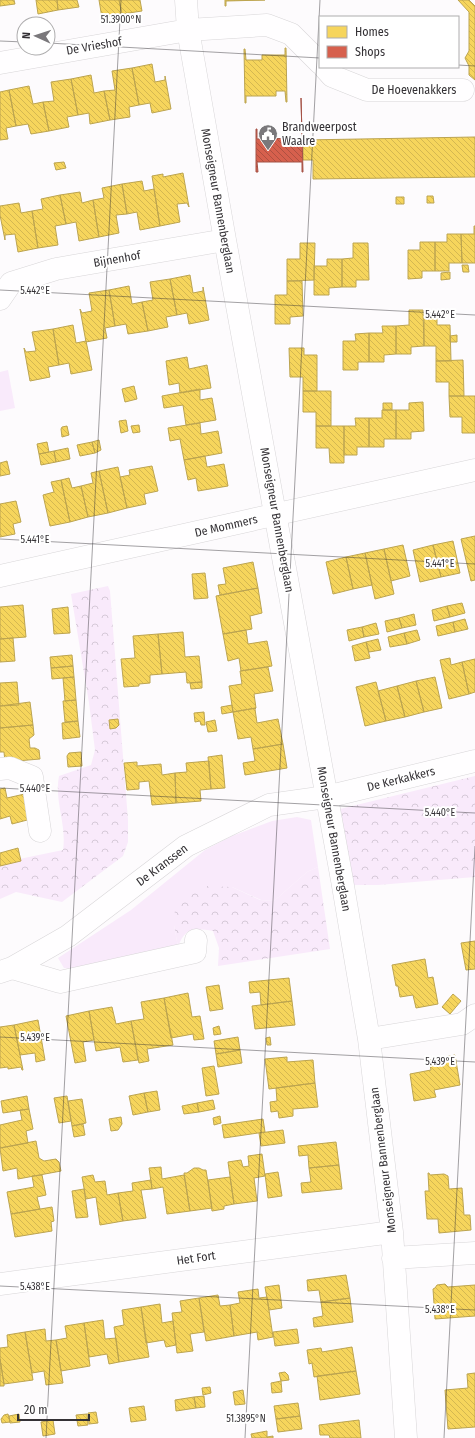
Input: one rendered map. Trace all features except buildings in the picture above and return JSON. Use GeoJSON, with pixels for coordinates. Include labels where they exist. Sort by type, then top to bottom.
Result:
{"type":"FeatureCollection","features":[{"type":"Feature","properties":{"kind":"street","name":"Monseigneur Bannenberglaan"},"geometry":{"type":"LineString","coordinates":[[186,0],[188,30],[342,880],[369,1039],[392,1232],[406,1438]]}},
{"type":"Feature","properties":{"kind":"street"},"geometry":{"type":"LineString","coordinates":[[188,30],[267,25],[291,34],[319,62]]}},
{"type":"Feature","properties":{"kind":"street","name":"De Vrieshof"},"geometry":{"type":"LineString","coordinates":[[0,63],[188,30]]}},
{"type":"Feature","properties":{"kind":"street","name":"De Hoevenakkers"},"geometry":{"type":"LineString","coordinates":[[325,68],[332,76],[367,90],[463,90]]}},
{"type":"Feature","properties":{"kind":"street","name":"Bijnenhof"},"geometry":{"type":"LineString","coordinates":[[6,291],[56,269],[225,240]]}},
{"type":"Feature","properties":{"kind":"street","name":"De Mommers"},"geometry":{"type":"LineString","coordinates":[[0,576],[475,470]]}},
{"type":"Feature","properties":{"kind":"street","name":"De Kerkakkers"},"geometry":{"type":"LineString","coordinates":[[326,797],[475,761]]}},
{"type":"Feature","properties":{"kind":"street"},"geometry":{"type":"LineString","coordinates":[[0,769],[10,768],[32,777],[40,831]]}},
{"type":"Feature","properties":{"kind":"street","name":"De Kranssen"},"geometry":{"type":"LineString","coordinates":[[6,970],[68,936],[186,846],[270,805],[326,797]]}},
{"type":"Feature","properties":{"kind":"street","name":"De Kranssen"},"geometry":{"type":"LineString","coordinates":[[6,970],[60,982],[195,952],[196,940]]}},
{"type":"Feature","properties":{"kind":"street"},"geometry":{"type":"LineString","coordinates":[[369,1039],[462,1024],[475,1016]]}},
{"type":"Feature","properties":{"kind":"street","name":"Het Fort"},"geometry":{"type":"LineString","coordinates":[[0,1284],[392,1232]]}},
{"type":"Feature","properties":{"kind":"street"},"geometry":{"type":"LineString","coordinates":[[393,1258],[475,1253]]}},
{"type":"Feature","properties":{"kind":"green space"},"geometry":{"type":"Polygon","coordinates":[[[8,370],[15,408],[0,411],[0,372],[8,370]]]}},
{"type":"Feature","properties":{"kind":"green space"},"geometry":{"type":"Polygon","coordinates":[[[108,586],[110,591],[128,820],[128,842],[123,856],[62,902],[16,892],[0,899],[0,863],[63,850],[64,841],[58,795],[59,776],[91,765],[95,750],[89,703],[71,594],[108,586]]]}},
{"type":"Feature","properties":{"kind":"green space"},"geometry":{"type":"Polygon","coordinates":[[[475,776],[475,877],[378,885],[352,885],[343,841],[340,809],[475,776]]]}},
{"type":"Feature","properties":{"kind":"green space"},"geometry":{"type":"Polygon","coordinates":[[[297,817],[311,820],[318,867],[307,872],[274,901],[261,900],[232,887],[174,925],[178,947],[76,970],[64,968],[58,958],[131,910],[205,850],[232,836],[272,821],[297,817]]]}},
{"type":"Feature","properties":{"kind":"green space"},"geometry":{"type":"Polygon","coordinates":[[[318,867],[330,949],[218,966],[219,948],[213,931],[201,929],[191,930],[187,932],[178,947],[174,925],[175,907],[183,898],[207,886],[232,887],[260,900],[274,901],[307,872],[318,867]]]}},
{"type":"Feature","properties":{"kind":"place","name":"Brandweerpost Waalre"},"geometry":{"type":"Point","coordinates":[268,151]}}]}
